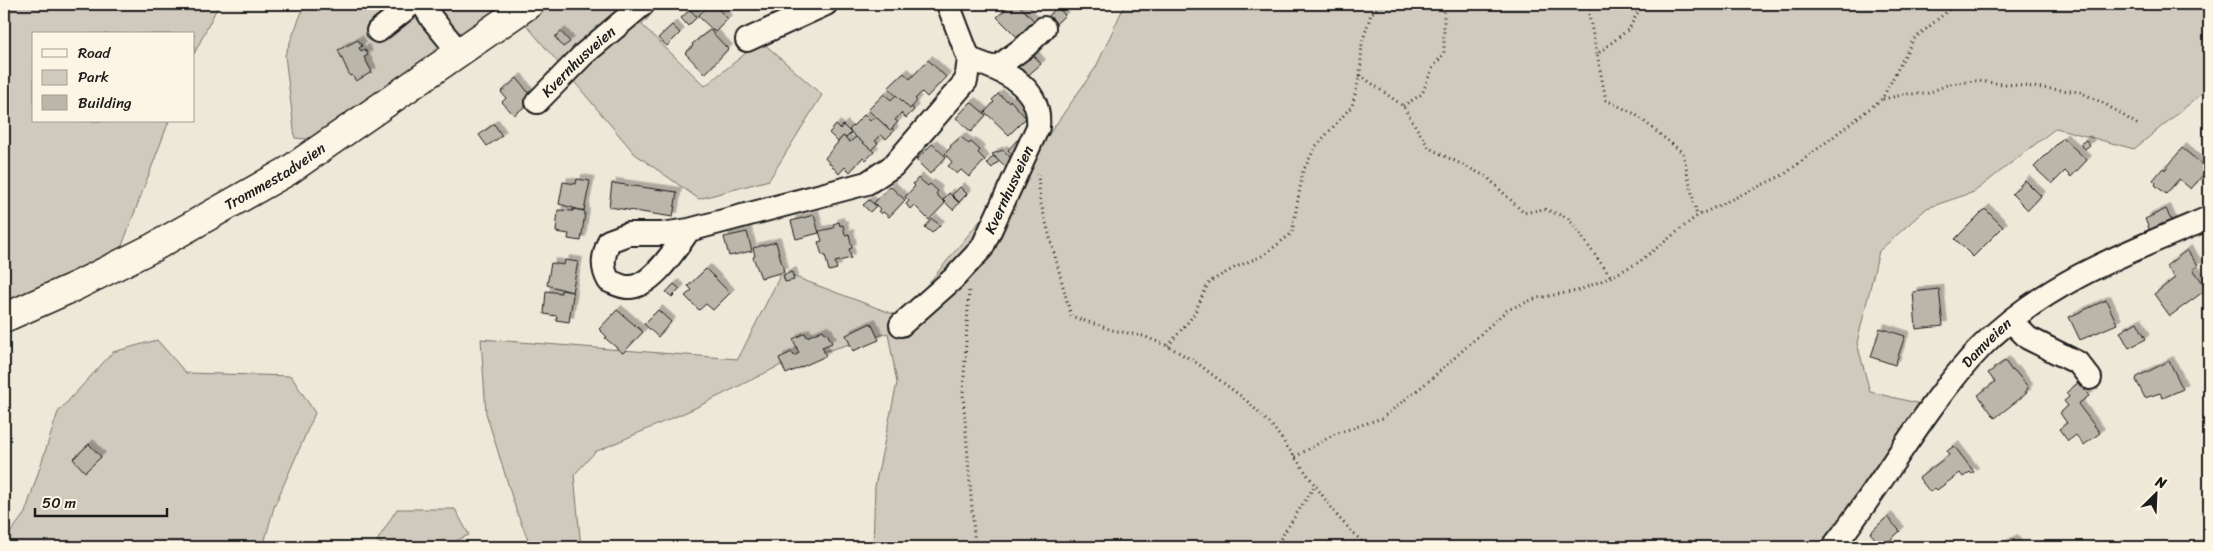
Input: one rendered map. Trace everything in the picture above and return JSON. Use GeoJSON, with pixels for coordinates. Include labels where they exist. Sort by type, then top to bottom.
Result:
{"type":"FeatureCollection","features":[{"type":"Feature","properties":{"kind":"main road","name":"Trommestadveien"},"geometry":{"type":"LineString","coordinates":[[4,318],[76,286],[208,218],[288,171],[458,51],[529,4]]}},
{"type":"Feature","properties":{"kind":"street"},"geometry":{"type":"LineString","coordinates":[[378,31],[412,4]]}},
{"type":"Feature","properties":{"kind":"street"},"geometry":{"type":"LineString","coordinates":[[423,4],[432,19],[458,51]]}},
{"type":"Feature","properties":{"kind":"street","name":"Kvernhusveien"},"geometry":{"type":"LineString","coordinates":[[537,102],[584,54],[643,4]]}},
{"type":"Feature","properties":{"kind":"street"},"geometry":{"type":"LineString","coordinates":[[747,40],[826,4]]}},
{"type":"Feature","properties":{"kind":"street"},"geometry":{"type":"LineString","coordinates":[[689,230],[866,183],[893,166],[966,81],[969,59],[948,4]]}},
{"type":"Feature","properties":{"kind":"street"},"geometry":{"type":"LineString","coordinates":[[996,68],[1026,46],[1044,28]]}},
{"type":"Feature","properties":{"kind":"street","name":"Kvernhusveien"},"geometry":{"type":"LineString","coordinates":[[901,324],[953,279],[982,248],[1038,128],[1040,114],[1034,99],[1014,78],[996,68],[969,59]]}},
{"type":"Feature","properties":{"kind":"street","name":"Damveien"},"geometry":{"type":"LineString","coordinates":[[1833,547],[1941,395],[1983,346],[2011,321],[2042,299],[2110,259],[2209,218]]}},
{"type":"Feature","properties":{"kind":"street"},"geometry":{"type":"LineString","coordinates":[[2011,321],[2028,338],[2078,363],[2090,378]]}},
{"type":"Feature","properties":{"kind":"path"},"geometry":{"type":"LineString","coordinates":[[1168,346],[1193,316],[1209,282],[1264,255],[1292,233],[1303,171],[1316,146],[1352,106],[1360,75],[1362,42],[1371,14],[1382,4]]}},
{"type":"Feature","properties":{"kind":"path"},"geometry":{"type":"LineString","coordinates":[[1403,106],[1422,94],[1432,69],[1444,53],[1444,4]]}},
{"type":"Feature","properties":{"kind":"path"},"geometry":{"type":"LineString","coordinates":[[1589,4],[1589,16],[1606,100],[1635,114],[1683,153],[1697,216]]}},
{"type":"Feature","properties":{"kind":"path"},"geometry":{"type":"LineString","coordinates":[[1597,54],[1629,29],[1642,4]]}},
{"type":"Feature","properties":{"kind":"path"},"geometry":{"type":"LineString","coordinates":[[1295,457],[1335,434],[1382,418],[1430,380],[1507,310],[1537,298],[1578,291],[1611,277],[1639,262],[1697,216],[1785,174],[1882,99],[1913,40],[1956,4]]}},
{"type":"Feature","properties":{"kind":"path"},"geometry":{"type":"LineString","coordinates":[[1360,75],[1403,106],[1429,148],[1487,177],[1524,213],[1544,209],[1568,218],[1611,277]]}},
{"type":"Feature","properties":{"kind":"path"},"geometry":{"type":"LineString","coordinates":[[1882,99],[1908,94],[1926,94],[1949,84],[1976,81],[2080,92],[2106,104],[2140,126]]}},
{"type":"Feature","properties":{"kind":"path"},"geometry":{"type":"LineString","coordinates":[[1033,142],[1038,169],[1040,200],[1070,316],[1112,330],[1143,336],[1168,346],[1197,363],[1246,400],[1273,427],[1338,517],[1367,547]]}},
{"type":"Feature","properties":{"kind":"path"},"geometry":{"type":"LineString","coordinates":[[972,284],[969,292],[963,394],[975,547]]}},
{"type":"Feature","properties":{"kind":"path"},"geometry":{"type":"LineString","coordinates":[[1275,547],[1316,484]]}},
{"type":"Feature","properties":{"kind":"green space"},"geometry":{"type":"Polygon","coordinates":[[[4,4],[219,4],[195,52],[195,32],[32,32],[32,122],[169,122],[117,259],[4,321],[4,4]]]}},
{"type":"Feature","properties":{"kind":"green space"},"geometry":{"type":"Polygon","coordinates":[[[305,4],[660,4],[642,25],[705,86],[761,41],[822,95],[769,180],[699,199],[635,154],[512,8],[328,141],[295,138],[285,55],[305,4]]]}},
{"type":"Feature","properties":{"kind":"green space"},"geometry":{"type":"Polygon","coordinates":[[[1125,4],[2209,4],[2209,88],[2134,149],[2056,128],[1974,192],[1927,208],[1879,251],[1857,343],[1870,392],[1921,404],[1830,547],[873,547],[875,486],[897,383],[888,333],[785,363],[693,409],[595,452],[574,475],[581,547],[531,547],[517,513],[486,413],[481,339],[738,359],[782,272],[901,317],[1038,150],[1096,67],[1125,4]]]}},
{"type":"Feature","properties":{"kind":"green space"},"geometry":{"type":"Polygon","coordinates":[[[157,340],[186,373],[291,376],[315,413],[274,507],[263,547],[4,547],[4,541],[25,513],[58,412],[113,352],[157,340]]]}},
{"type":"Feature","properties":{"kind":"green space"},"geometry":{"type":"Polygon","coordinates":[[[397,509],[455,509],[469,535],[442,547],[387,547],[377,541],[397,509]]]}},
{"type":"Feature","properties":{"kind":"building"},"geometry":{"type":"Polygon","coordinates":[[[710,4],[713,4],[728,19],[715,32],[698,16],[710,4]]]}},
{"type":"Feature","properties":{"kind":"building"},"geometry":{"type":"Polygon","coordinates":[[[759,4],[775,4],[769,9],[767,6],[763,9],[759,4]]]}},
{"type":"Feature","properties":{"kind":"building"},"geometry":{"type":"Polygon","coordinates":[[[1011,4],[1018,4],[1035,22],[1023,43],[997,17],[1011,4]]]}},
{"type":"Feature","properties":{"kind":"building"},"geometry":{"type":"Polygon","coordinates":[[[1057,7],[1065,15],[1053,27],[1045,20],[1057,7]]]}},
{"type":"Feature","properties":{"kind":"building"},"geometry":{"type":"Polygon","coordinates":[[[690,10],[697,17],[688,26],[681,18],[690,10]]]}},
{"type":"Feature","properties":{"kind":"building"},"geometry":{"type":"Polygon","coordinates":[[[672,25],[680,33],[667,46],[658,38],[672,25]]]}},
{"type":"Feature","properties":{"kind":"building"},"geometry":{"type":"Polygon","coordinates":[[[710,30],[728,49],[705,74],[685,53],[693,46],[692,44],[710,30]]]}},
{"type":"Feature","properties":{"kind":"building"},"geometry":{"type":"Polygon","coordinates":[[[561,32],[570,42],[563,47],[555,37],[561,32]]]}},
{"type":"Feature","properties":{"kind":"building"},"geometry":{"type":"Polygon","coordinates":[[[358,40],[362,46],[359,48],[361,51],[365,49],[368,55],[364,57],[372,72],[356,81],[352,75],[350,76],[338,50],[358,40]]]}},
{"type":"Feature","properties":{"kind":"building"},"geometry":{"type":"Polygon","coordinates":[[[1030,51],[1041,64],[1026,77],[1015,65],[1030,51]]]}},
{"type":"Feature","properties":{"kind":"building"},"geometry":{"type":"Polygon","coordinates":[[[928,60],[946,77],[927,97],[922,92],[915,99],[917,101],[910,109],[888,88],[904,73],[910,79],[928,60]]]}},
{"type":"Feature","properties":{"kind":"building"},"geometry":{"type":"Polygon","coordinates":[[[517,78],[530,95],[532,101],[514,115],[502,102],[506,98],[501,92],[517,78]]]}},
{"type":"Feature","properties":{"kind":"building"},"geometry":{"type":"Polygon","coordinates":[[[884,94],[891,100],[896,95],[910,109],[912,107],[914,110],[906,118],[901,113],[895,120],[898,122],[890,130],[868,110],[884,94]]]}},
{"type":"Feature","properties":{"kind":"building"},"geometry":{"type":"Polygon","coordinates":[[[998,94],[1009,102],[1010,100],[1026,118],[1009,135],[985,112],[998,94]]]}},
{"type":"Feature","properties":{"kind":"building"},"geometry":{"type":"Polygon","coordinates":[[[971,102],[986,115],[971,132],[956,118],[971,102]]]}},
{"type":"Feature","properties":{"kind":"building"},"geometry":{"type":"Polygon","coordinates":[[[864,115],[870,121],[875,116],[890,130],[892,128],[894,131],[886,139],[881,135],[875,141],[878,143],[870,151],[849,130],[864,115]]]}},
{"type":"Feature","properties":{"kind":"building"},"geometry":{"type":"Polygon","coordinates":[[[494,124],[502,136],[487,146],[479,135],[494,124]]]}},
{"type":"Feature","properties":{"kind":"building"},"geometry":{"type":"Polygon","coordinates":[[[836,125],[840,129],[843,125],[851,133],[846,138],[843,136],[838,142],[829,133],[836,125]]]}},
{"type":"Feature","properties":{"kind":"building"},"geometry":{"type":"Polygon","coordinates":[[[843,136],[850,142],[856,137],[874,152],[866,160],[863,157],[850,172],[845,167],[839,174],[825,158],[843,136]]]}},
{"type":"Feature","properties":{"kind":"building"},"geometry":{"type":"Polygon","coordinates":[[[961,137],[969,144],[971,142],[980,150],[978,153],[985,160],[969,177],[961,170],[957,174],[948,166],[952,162],[945,154],[950,146],[961,137]]]}},
{"type":"Feature","properties":{"kind":"building"},"geometry":{"type":"Polygon","coordinates":[[[2063,138],[2087,160],[2071,177],[2065,171],[2052,184],[2034,167],[2063,138]]]}},
{"type":"Feature","properties":{"kind":"building"},"geometry":{"type":"Polygon","coordinates":[[[1017,140],[1025,147],[1015,157],[1008,150],[1017,140]]]}},
{"type":"Feature","properties":{"kind":"building"},"geometry":{"type":"Polygon","coordinates":[[[2086,140],[2090,145],[2085,149],[2080,144],[2086,140]]]}},
{"type":"Feature","properties":{"kind":"building"},"geometry":{"type":"Polygon","coordinates":[[[932,144],[946,157],[930,174],[916,160],[932,144]]]}},
{"type":"Feature","properties":{"kind":"building"},"geometry":{"type":"Polygon","coordinates":[[[2182,148],[2208,169],[2191,189],[2179,179],[2166,194],[2155,185],[2156,183],[2153,180],[2163,168],[2165,170],[2182,148]]]}},
{"type":"Feature","properties":{"kind":"building"},"geometry":{"type":"Polygon","coordinates":[[[1003,150],[1013,160],[1006,167],[992,154],[1003,150]]]}},
{"type":"Feature","properties":{"kind":"building"},"geometry":{"type":"Polygon","coordinates":[[[993,156],[999,161],[992,168],[987,163],[993,156]]]}},
{"type":"Feature","properties":{"kind":"building"},"geometry":{"type":"Polygon","coordinates":[[[918,178],[928,186],[930,184],[938,191],[936,194],[945,203],[929,220],[914,205],[910,209],[906,204],[909,201],[905,197],[915,186],[913,184],[918,178]]]}},
{"type":"Feature","properties":{"kind":"building"},"geometry":{"type":"Polygon","coordinates":[[[577,179],[590,181],[584,211],[559,204],[563,182],[576,184],[577,179]]]}},
{"type":"Feature","properties":{"kind":"building"},"geometry":{"type":"Polygon","coordinates":[[[2025,180],[2041,196],[2028,210],[2012,194],[2025,180]]]}},
{"type":"Feature","properties":{"kind":"building"},"geometry":{"type":"Polygon","coordinates":[[[612,183],[677,192],[673,217],[609,207],[612,183]]]}},
{"type":"Feature","properties":{"kind":"building"},"geometry":{"type":"Polygon","coordinates":[[[890,186],[905,200],[889,217],[883,212],[881,214],[878,211],[880,209],[874,203],[890,186]]]}},
{"type":"Feature","properties":{"kind":"building"},"geometry":{"type":"Polygon","coordinates":[[[960,187],[967,194],[959,202],[952,195],[960,187]]]}},
{"type":"Feature","properties":{"kind":"building"},"geometry":{"type":"Polygon","coordinates":[[[949,193],[959,203],[953,210],[943,200],[949,193]]]}},
{"type":"Feature","properties":{"kind":"building"},"geometry":{"type":"Polygon","coordinates":[[[869,200],[876,206],[870,212],[863,205],[869,200]]]}},
{"type":"Feature","properties":{"kind":"building"},"geometry":{"type":"Polygon","coordinates":[[[573,209],[584,211],[585,213],[581,241],[568,239],[569,234],[556,232],[558,210],[573,211],[573,209]]]}},
{"type":"Feature","properties":{"kind":"building"},"geometry":{"type":"Polygon","coordinates":[[[1985,209],[2003,227],[1973,257],[1955,239],[1985,209]]]}},
{"type":"Feature","properties":{"kind":"building"},"geometry":{"type":"Polygon","coordinates":[[[2166,209],[2174,227],[2152,236],[2145,219],[2166,209]]]}},
{"type":"Feature","properties":{"kind":"building"},"geometry":{"type":"Polygon","coordinates":[[[814,215],[819,233],[796,239],[791,221],[814,215]]]}},
{"type":"Feature","properties":{"kind":"building"},"geometry":{"type":"Polygon","coordinates":[[[932,219],[940,225],[932,233],[925,227],[932,219]]]}},
{"type":"Feature","properties":{"kind":"building"},"geometry":{"type":"Polygon","coordinates":[[[839,222],[840,226],[843,225],[845,235],[849,234],[852,248],[849,249],[851,258],[835,262],[837,269],[829,271],[825,255],[822,255],[818,242],[822,241],[819,231],[834,228],[833,224],[839,222]]]}},
{"type":"Feature","properties":{"kind":"building"},"geometry":{"type":"Polygon","coordinates":[[[747,232],[752,251],[729,256],[724,237],[747,232]]]}},
{"type":"Feature","properties":{"kind":"building"},"geometry":{"type":"Polygon","coordinates":[[[776,242],[784,272],[761,278],[753,257],[755,256],[753,248],[776,242]]]}},
{"type":"Feature","properties":{"kind":"building"},"geometry":{"type":"Polygon","coordinates":[[[2187,250],[2198,266],[2193,269],[2207,289],[2170,316],[2154,294],[2175,278],[2166,266],[2187,250]]]}},
{"type":"Feature","properties":{"kind":"building"},"geometry":{"type":"Polygon","coordinates":[[[565,260],[578,262],[572,292],[547,285],[551,263],[564,265],[565,260]]]}},
{"type":"Feature","properties":{"kind":"building"},"geometry":{"type":"Polygon","coordinates":[[[706,269],[730,293],[713,310],[706,304],[699,310],[685,296],[692,290],[688,286],[706,269]]]}},
{"type":"Feature","properties":{"kind":"building"},"geometry":{"type":"Polygon","coordinates":[[[792,272],[794,280],[785,282],[783,275],[792,272]]]}},
{"type":"Feature","properties":{"kind":"building"},"geometry":{"type":"Polygon","coordinates":[[[674,284],[680,289],[672,297],[666,292],[674,284]]]}},
{"type":"Feature","properties":{"kind":"building"},"geometry":{"type":"Polygon","coordinates":[[[1939,289],[1943,326],[1916,329],[1913,292],[1939,289]]]}},
{"type":"Feature","properties":{"kind":"building"},"geometry":{"type":"Polygon","coordinates":[[[561,290],[572,292],[573,295],[569,322],[556,320],[557,316],[544,314],[546,291],[561,293],[561,290]]]}},
{"type":"Feature","properties":{"kind":"building"},"geometry":{"type":"Polygon","coordinates":[[[2106,300],[2117,324],[2080,340],[2069,317],[2106,300]]]}},
{"type":"Feature","properties":{"kind":"building"},"geometry":{"type":"Polygon","coordinates":[[[617,310],[643,332],[623,353],[605,338],[607,337],[599,329],[617,310]]]}},
{"type":"Feature","properties":{"kind":"building"},"geometry":{"type":"Polygon","coordinates":[[[658,310],[671,322],[658,337],[644,324],[658,310]]]}},
{"type":"Feature","properties":{"kind":"building"},"geometry":{"type":"Polygon","coordinates":[[[2137,322],[2146,339],[2129,348],[2120,332],[2137,322]]]}},
{"type":"Feature","properties":{"kind":"building"},"geometry":{"type":"Polygon","coordinates":[[[871,323],[879,340],[853,351],[846,335],[871,323]]]}},
{"type":"Feature","properties":{"kind":"building"},"geometry":{"type":"Polygon","coordinates":[[[1880,328],[1905,336],[1895,365],[1871,357],[1880,328]]]}},
{"type":"Feature","properties":{"kind":"building"},"geometry":{"type":"Polygon","coordinates":[[[823,330],[827,333],[832,343],[822,347],[826,356],[786,374],[779,358],[792,352],[794,356],[799,353],[793,339],[805,333],[807,337],[823,330]]]}},
{"type":"Feature","properties":{"kind":"building"},"geometry":{"type":"Polygon","coordinates":[[[2005,361],[2028,387],[2025,392],[2027,393],[1995,418],[1978,395],[1995,382],[1988,373],[2005,361]]]}},
{"type":"Feature","properties":{"kind":"building"},"geometry":{"type":"Polygon","coordinates":[[[2169,361],[2183,389],[2163,398],[2160,393],[2145,398],[2136,380],[2137,377],[2169,361]]]}},
{"type":"Feature","properties":{"kind":"building"},"geometry":{"type":"Polygon","coordinates":[[[2079,382],[2089,396],[2078,404],[2100,433],[2084,445],[2076,435],[2068,441],[2059,429],[2067,423],[2060,413],[2068,406],[2064,401],[2069,397],[2066,393],[2079,382]]]}},
{"type":"Feature","properties":{"kind":"building"},"geometry":{"type":"Polygon","coordinates":[[[89,444],[101,457],[85,472],[73,459],[89,444]]]}},
{"type":"Feature","properties":{"kind":"building"},"geometry":{"type":"Polygon","coordinates":[[[1954,446],[1974,472],[1972,474],[1970,472],[1963,477],[1960,473],[1937,490],[1935,488],[1930,492],[1919,478],[1949,455],[1947,451],[1954,446]]]}},
{"type":"Feature","properties":{"kind":"building"},"geometry":{"type":"Polygon","coordinates":[[[1887,517],[1900,531],[1883,547],[1870,533],[1887,517]]]}},
{"type":"Feature","properties":{"kind":"building"},"geometry":{"type":"Polygon","coordinates":[[[2013,539],[2018,547],[1998,547],[2013,539]]]}}]}
